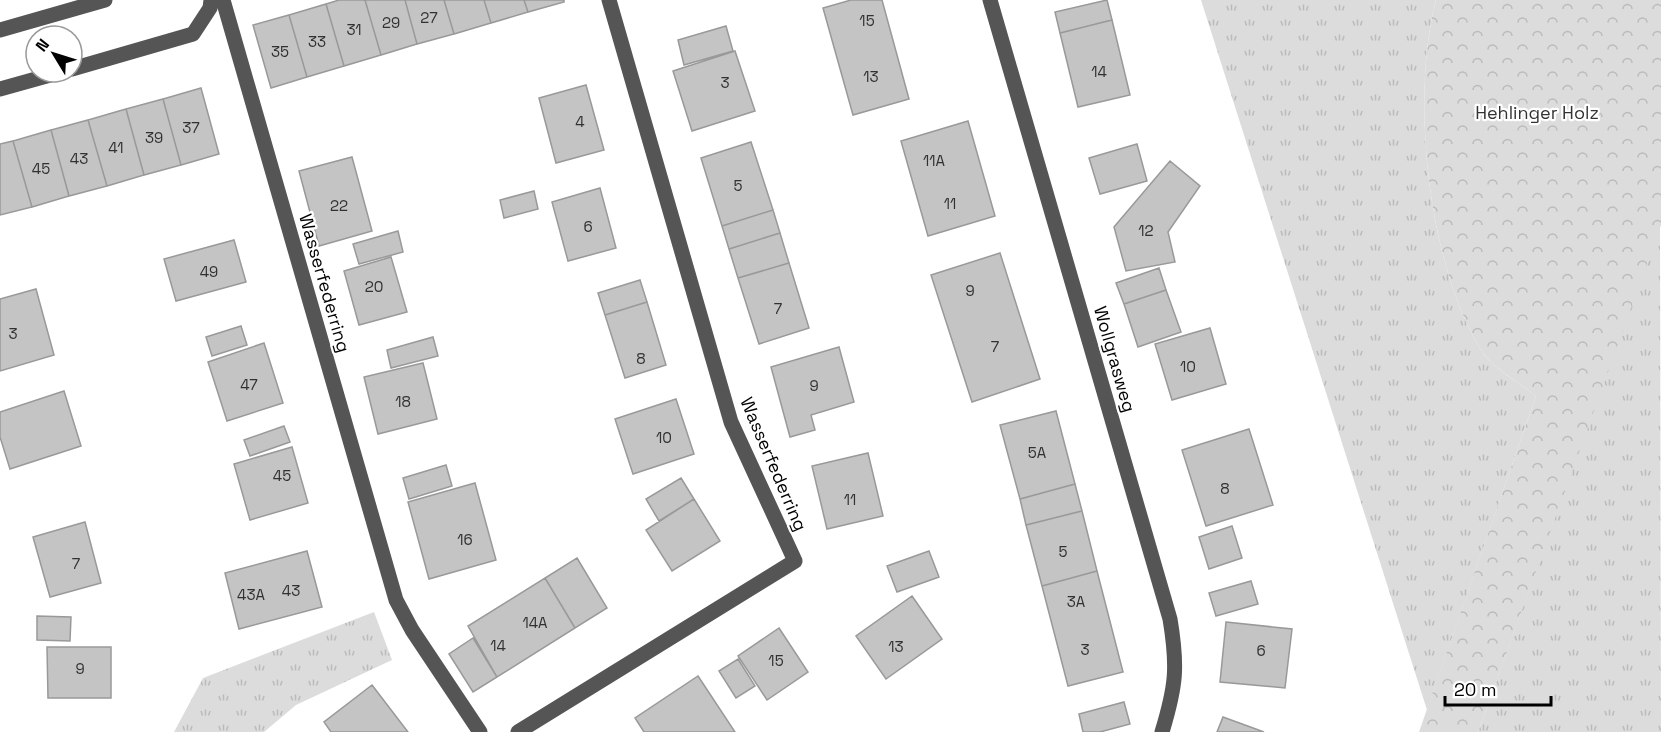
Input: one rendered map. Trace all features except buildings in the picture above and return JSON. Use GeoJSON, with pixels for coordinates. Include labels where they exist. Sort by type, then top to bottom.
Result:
{"type":"FeatureCollection","features":[{"type":"Feature","properties":{"kind":"street"},"geometry":{"type":"LineString","coordinates":[[0,30],[105,0]]}},
{"type":"Feature","properties":{"kind":"street"},"geometry":{"type":"LineString","coordinates":[[84,66],[193,34],[210,8],[211,0]]}},
{"type":"Feature","properties":{"kind":"street","name":"Wasserfederring"},"geometry":{"type":"LineString","coordinates":[[224,0],[396,600],[411,630],[480,732]]}},
{"type":"Feature","properties":{"kind":"street","name":"Wasserfederring"},"geometry":{"type":"LineString","coordinates":[[518,732],[795,561],[731,422],[609,0]]}},
{"type":"Feature","properties":{"kind":"street","name":"Wollgrasweg"},"geometry":{"type":"LineString","coordinates":[[990,0],[1170,619],[1177,660],[1173,699],[1162,732]]}},
{"type":"Feature","properties":{"kind":"street"},"geometry":{"type":"LineString","coordinates":[[0,89],[24,82]]}},
{"type":"Feature","properties":{"kind":"green space"},"geometry":{"type":"Polygon","coordinates":[[[1201,0],[1436,0],[1428,40],[1425,132],[1429,181],[1437,230],[1449,276],[1464,317],[1483,353],[1500,370],[1536,396],[1427,710],[1201,0]]]}},
{"type":"Feature","properties":{"kind":"green space","name":"Hehlinger Holz"},"geometry":{"type":"Polygon","coordinates":[[[1436,0],[1661,0],[1661,225],[1478,732],[1419,732],[1536,396],[1500,370],[1483,353],[1464,317],[1449,276],[1437,230],[1429,181],[1425,132],[1428,40],[1436,0]]]}},
{"type":"Feature","properties":{"kind":"green space"},"geometry":{"type":"Polygon","coordinates":[[[1660,224],[1661,732],[1478,732],[1660,224]]]}},
{"type":"Feature","properties":{"kind":"green space"},"geometry":{"type":"Polygon","coordinates":[[[374,612],[392,660],[296,705],[264,732],[174,732],[203,678],[374,612]]]}}]}
